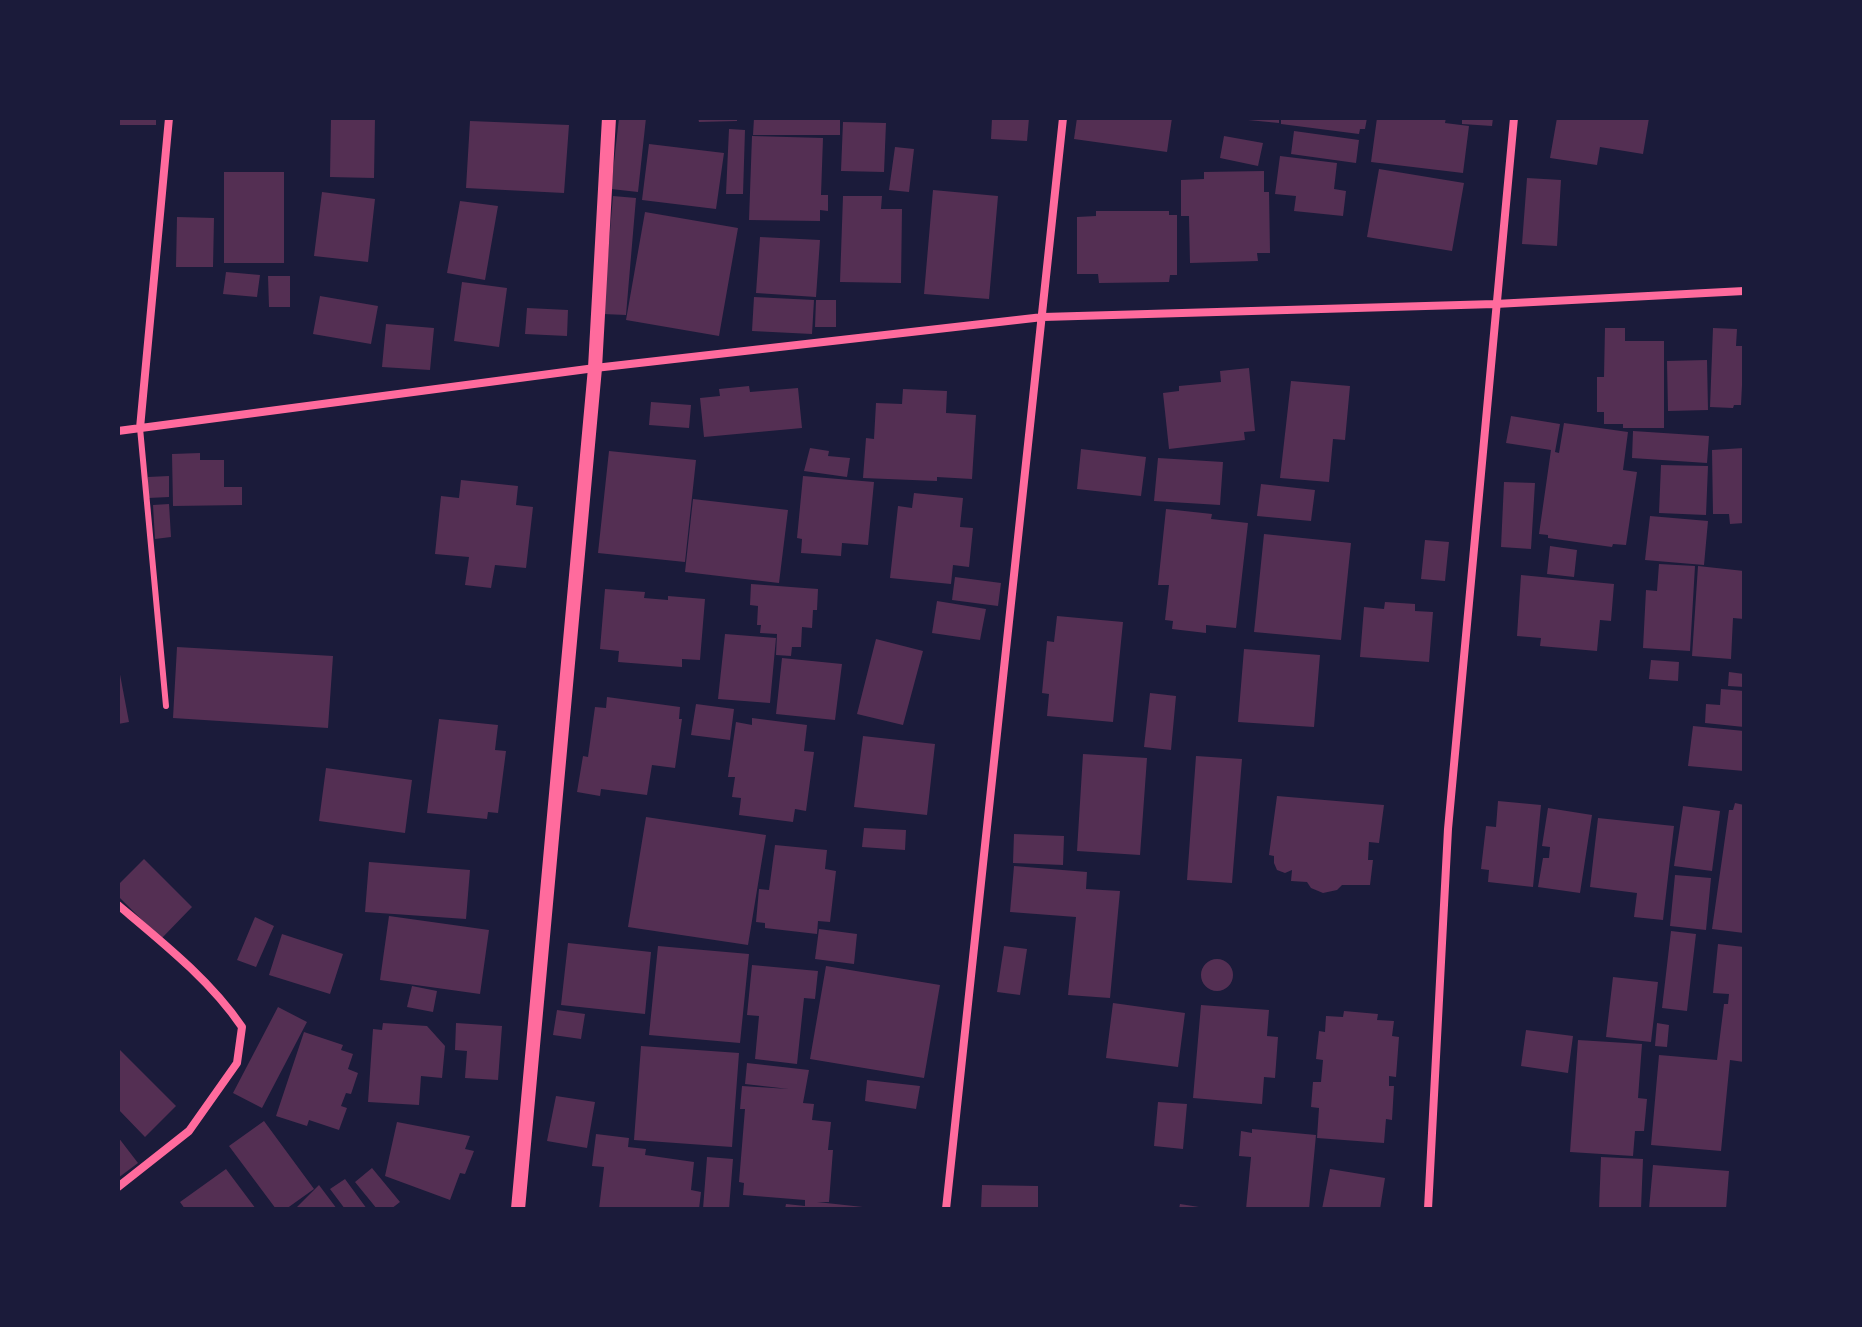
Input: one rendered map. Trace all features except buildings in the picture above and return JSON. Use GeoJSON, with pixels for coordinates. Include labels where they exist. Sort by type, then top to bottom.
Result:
{"type":"FeatureCollection","features":[{"type":"Feature","properties":{"kind":"street"},"geometry":{"type":"LineString","coordinates":[[140,428],[169,118]]}},
{"type":"Feature","properties":{"kind":"street"},"geometry":{"type":"LineString","coordinates":[[518,1209],[595,368],[609,118]]}},
{"type":"Feature","properties":{"kind":"street"},"geometry":{"type":"LineString","coordinates":[[946,1209],[1063,118]]}},
{"type":"Feature","properties":{"kind":"street"},"geometry":{"type":"LineString","coordinates":[[1428,1209],[1448,829],[1514,118]]}},
{"type":"Feature","properties":{"kind":"street"},"geometry":{"type":"LineString","coordinates":[[118,431],[595,368],[1043,317],[1495,304],[1744,291]]}},
{"type":"Feature","properties":{"kind":"street"},"geometry":{"type":"LineString","coordinates":[[118,905],[226,1004],[242,1027],[237,1063],[189,1131],[118,1187]]}},
{"type":"Feature","properties":{"kind":"lane"},"geometry":{"type":"LineString","coordinates":[[140,428],[166,706]]}}]}
